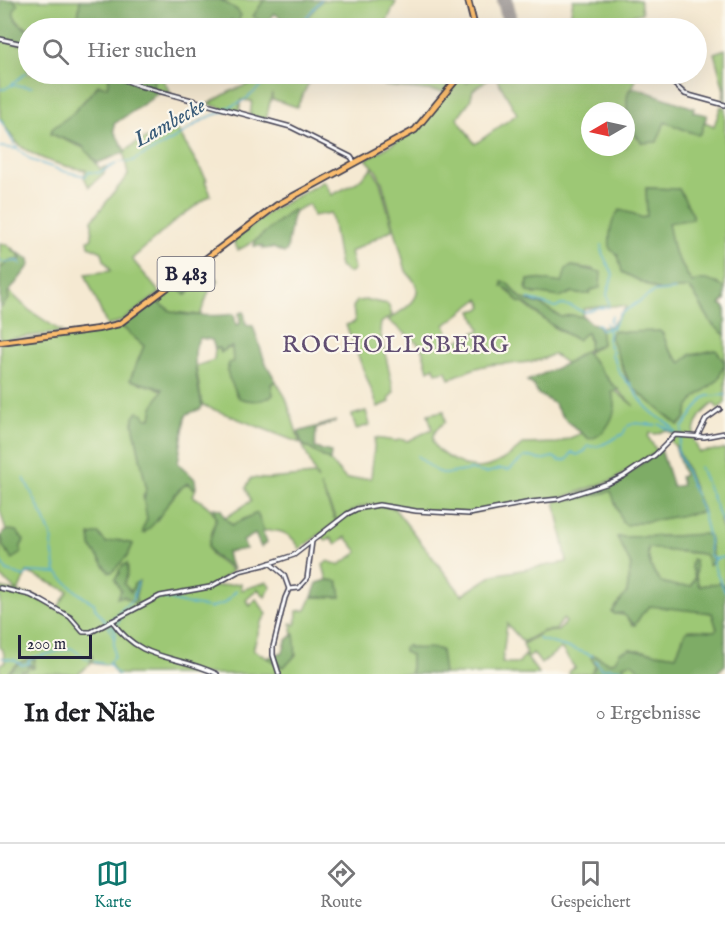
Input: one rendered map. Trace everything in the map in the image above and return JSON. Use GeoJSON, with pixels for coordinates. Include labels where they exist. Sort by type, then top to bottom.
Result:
{"type":"FeatureCollection","features":[{"type":"Feature","properties":{"kind":"main road"},"geometry":{"type":"LineString","coordinates":[[468,0],[472,18]]}},
{"type":"Feature","properties":{"kind":"main road","name":"B 483"},"geometry":{"type":"LineString","coordinates":[[0,342],[98,329],[119,324],[277,205],[415,130],[452,84]]}},
{"type":"Feature","properties":{"kind":"street"},"geometry":{"type":"LineString","coordinates":[[0,39],[18,43]]}},
{"type":"Feature","properties":{"kind":"street"},"geometry":{"type":"LineString","coordinates":[[135,84],[297,129],[352,158],[356,163]]}},
{"type":"Feature","properties":{"kind":"street"},"geometry":{"type":"LineString","coordinates":[[672,84],[685,94],[725,105]]}},
{"type":"Feature","properties":{"kind":"street"},"geometry":{"type":"LineString","coordinates":[[697,437],[706,419],[720,409]]}},
{"type":"Feature","properties":{"kind":"street"},"geometry":{"type":"LineString","coordinates":[[0,588],[30,595],[70,617],[83,632],[89,632],[160,596],[210,587],[238,571],[294,555],[352,511],[375,504],[416,511],[469,514],[559,499],[624,476],[655,455],[675,435],[697,437],[725,433]]}},
{"type":"Feature","properties":{"kind":"street"},"geometry":{"type":"LineString","coordinates":[[288,591],[299,588],[307,579],[312,542]]}},
{"type":"Feature","properties":{"kind":"street"},"geometry":{"type":"LineString","coordinates":[[270,563],[284,575],[288,591],[273,647],[279,674]]}},
{"type":"Feature","properties":{"kind":"street"},"geometry":{"type":"LineString","coordinates":[[112,621],[123,636],[151,653],[217,674]]}},
{"type":"Feature","properties":{"kind":"green space"},"geometry":{"type":"Polygon","coordinates":[[[0,0],[13,0],[18,5],[14,16],[18,23],[18,43],[0,39],[0,0]]]}},
{"type":"Feature","properties":{"kind":"green space"},"geometry":{"type":"Polygon","coordinates":[[[13,0],[80,0],[78,18],[18,18],[18,22],[13,12],[17,5],[13,0]]]}},
{"type":"Feature","properties":{"kind":"green space"},"geometry":{"type":"Polygon","coordinates":[[[80,0],[221,0],[241,15],[240,18],[78,18],[80,0]]]}},
{"type":"Feature","properties":{"kind":"green space"},"geometry":{"type":"Polygon","coordinates":[[[221,0],[264,0],[254,16],[256,18],[234,18],[237,10],[221,0]]]}},
{"type":"Feature","properties":{"kind":"green space"},"geometry":{"type":"Polygon","coordinates":[[[264,0],[322,0],[306,18],[281,18],[274,13],[270,18],[253,16],[264,0]]]}},
{"type":"Feature","properties":{"kind":"green space"},"geometry":{"type":"Polygon","coordinates":[[[322,0],[390,0],[396,2],[388,18],[306,18],[322,0]]]}},
{"type":"Feature","properties":{"kind":"green space"},"geometry":{"type":"Polygon","coordinates":[[[573,0],[640,0],[642,13],[629,16],[629,18],[570,18],[573,0]]]}},
{"type":"Feature","properties":{"kind":"green space"},"geometry":{"type":"Polygon","coordinates":[[[0,39],[18,44],[18,84],[108,84],[107,87],[98,85],[72,114],[52,130],[51,134],[86,149],[100,169],[106,167],[104,173],[89,187],[84,177],[86,170],[57,164],[27,151],[13,138],[0,118],[0,39]]]}},
{"type":"Feature","properties":{"kind":"green space"},"geometry":{"type":"Polygon","coordinates":[[[725,49],[725,104],[723,103],[724,90],[714,53],[725,49]]]}},
{"type":"Feature","properties":{"kind":"green space"},"geometry":{"type":"Polygon","coordinates":[[[108,84],[153,84],[153,89],[159,91],[114,124],[114,131],[126,152],[97,163],[82,146],[51,134],[52,129],[72,114],[99,85],[107,87],[108,84]]]}},
{"type":"Feature","properties":{"kind":"green space"},"geometry":{"type":"Polygon","coordinates":[[[153,84],[166,84],[171,94],[153,89],[153,84]]]}},
{"type":"Feature","properties":{"kind":"green space"},"geometry":{"type":"Polygon","coordinates":[[[249,84],[308,84],[297,107],[272,99],[272,93],[266,120],[250,115],[252,101],[241,100],[239,113],[208,104],[249,84]]]}},
{"type":"Feature","properties":{"kind":"green space"},"geometry":{"type":"Polygon","coordinates":[[[382,84],[451,84],[445,92],[382,84]]]}},
{"type":"Feature","properties":{"kind":"green space"},"geometry":{"type":"Polygon","coordinates":[[[453,84],[482,84],[473,90],[470,101],[457,118],[475,144],[517,114],[500,84],[634,84],[629,90],[629,102],[581,102],[581,156],[635,156],[635,133],[637,138],[662,128],[665,122],[690,132],[701,132],[705,122],[714,126],[721,106],[725,108],[725,288],[716,283],[692,283],[674,252],[667,222],[693,219],[679,189],[646,188],[648,215],[642,218],[634,214],[615,252],[621,261],[622,272],[659,291],[689,288],[712,324],[725,335],[725,363],[725,403],[718,409],[714,403],[705,410],[698,420],[693,435],[674,434],[666,430],[656,434],[650,433],[648,437],[657,451],[615,479],[564,497],[505,505],[470,513],[371,504],[357,508],[337,521],[320,485],[336,522],[300,549],[285,534],[264,531],[257,513],[232,525],[225,518],[251,501],[246,488],[251,478],[268,479],[314,475],[318,480],[302,444],[330,461],[346,479],[371,478],[375,438],[408,441],[432,429],[428,414],[444,411],[445,422],[435,432],[433,439],[435,445],[455,461],[477,468],[502,460],[523,444],[558,443],[582,433],[604,431],[615,407],[612,392],[614,390],[634,406],[612,384],[587,353],[602,344],[600,328],[612,325],[626,307],[593,307],[584,309],[582,317],[571,315],[561,317],[540,304],[522,299],[507,283],[506,290],[555,328],[577,340],[587,332],[590,346],[587,350],[566,363],[553,354],[529,362],[484,366],[449,379],[446,371],[436,373],[434,367],[428,370],[421,346],[388,320],[414,300],[417,289],[406,271],[382,182],[376,170],[366,159],[409,135],[453,84]],[[572,266],[562,284],[537,279],[528,280],[526,288],[534,294],[567,295],[572,292],[577,294],[591,290],[600,280],[600,275],[593,269],[572,266]],[[479,299],[445,325],[452,344],[480,330],[472,311],[483,306],[479,299]],[[613,331],[611,337],[627,380],[641,395],[679,425],[685,419],[688,408],[696,397],[718,380],[725,363],[716,350],[704,352],[681,363],[668,348],[663,334],[613,331]]]}},
{"type":"Feature","properties":{"kind":"green space"},"geometry":{"type":"Polygon","coordinates":[[[636,88],[694,108],[693,112],[707,115],[701,133],[698,135],[665,122],[657,142],[642,143],[635,132],[635,102],[627,102],[629,90],[636,88]]]}},
{"type":"Feature","properties":{"kind":"green space"},"geometry":{"type":"Polygon","coordinates":[[[175,126],[207,180],[205,181],[211,195],[176,220],[132,259],[160,293],[123,320],[107,326],[86,276],[86,274],[111,271],[102,252],[89,246],[88,240],[92,238],[92,220],[128,175],[125,151],[139,141],[175,126]]]}},
{"type":"Feature","properties":{"kind":"green space"},"geometry":{"type":"Polygon","coordinates":[[[372,168],[380,182],[393,229],[350,252],[354,269],[349,273],[340,267],[331,213],[313,216],[309,204],[295,211],[292,210],[259,237],[238,250],[233,241],[269,212],[324,181],[332,195],[357,182],[372,168]]]}},
{"type":"Feature","properties":{"kind":"green space"},"geometry":{"type":"Polygon","coordinates":[[[646,188],[679,189],[693,215],[693,219],[668,223],[674,252],[692,283],[704,280],[725,288],[725,300],[720,304],[725,307],[725,335],[712,324],[689,288],[660,291],[622,272],[618,255],[610,249],[612,223],[620,210],[642,218],[647,216],[646,188]]]}},
{"type":"Feature","properties":{"kind":"green space"},"geometry":{"type":"Polygon","coordinates":[[[292,210],[295,211],[287,250],[284,253],[273,248],[263,249],[262,246],[254,246],[255,241],[292,210]]]}},
{"type":"Feature","properties":{"kind":"green space"},"geometry":{"type":"Polygon","coordinates":[[[0,243],[13,249],[21,261],[10,260],[0,269],[0,243]]]}},
{"type":"Feature","properties":{"kind":"green space"},"geometry":{"type":"Polygon","coordinates":[[[11,249],[29,259],[30,265],[8,293],[9,299],[0,308],[0,269],[10,260],[21,260],[19,255],[11,249]]]}},
{"type":"Feature","properties":{"kind":"green space"},"geometry":{"type":"Polygon","coordinates":[[[203,264],[213,274],[185,295],[175,284],[203,264]]]}},
{"type":"Feature","properties":{"kind":"green space"},"geometry":{"type":"Polygon","coordinates":[[[572,266],[601,272],[600,288],[591,290],[589,294],[572,292],[560,297],[527,292],[528,280],[562,283],[566,269],[572,266]]]}},
{"type":"Feature","properties":{"kind":"green space"},"geometry":{"type":"Polygon","coordinates":[[[213,274],[219,281],[210,289],[200,315],[173,312],[155,301],[175,284],[186,295],[213,274]]]}},
{"type":"Feature","properties":{"kind":"green space"},"geometry":{"type":"Polygon","coordinates":[[[502,282],[507,283],[522,299],[540,304],[561,317],[571,315],[584,317],[590,323],[596,324],[600,328],[602,344],[588,351],[590,341],[587,332],[577,340],[552,325],[526,304],[518,302],[510,291],[502,286],[502,282]]]}},
{"type":"Feature","properties":{"kind":"green space"},"geometry":{"type":"Polygon","coordinates":[[[10,292],[29,310],[62,332],[0,340],[0,308],[9,299],[8,293],[10,292]]]}},
{"type":"Feature","properties":{"kind":"green space"},"geometry":{"type":"Polygon","coordinates":[[[367,300],[388,304],[392,315],[381,323],[380,331],[394,392],[389,398],[390,402],[378,407],[346,325],[355,322],[353,307],[357,301],[367,300]]]}},
{"type":"Feature","properties":{"kind":"green space"},"geometry":{"type":"Polygon","coordinates":[[[155,301],[177,313],[211,316],[234,314],[236,325],[240,324],[239,313],[244,312],[246,325],[253,326],[265,362],[276,381],[271,384],[273,395],[265,399],[257,401],[239,398],[227,370],[229,363],[233,361],[232,347],[221,353],[219,348],[215,349],[212,340],[200,338],[195,351],[195,360],[202,406],[201,409],[187,414],[178,463],[195,479],[196,488],[192,488],[188,483],[181,488],[150,528],[143,533],[147,519],[144,502],[146,486],[133,423],[138,412],[144,414],[145,418],[151,418],[153,407],[163,389],[130,380],[144,346],[120,325],[155,301]]]}},
{"type":"Feature","properties":{"kind":"green space"},"geometry":{"type":"Polygon","coordinates":[[[120,325],[144,346],[130,380],[163,390],[153,408],[151,418],[133,423],[146,486],[143,496],[147,519],[145,532],[182,486],[188,483],[192,488],[196,488],[193,496],[210,508],[215,518],[208,548],[212,556],[232,571],[212,587],[241,583],[241,590],[267,582],[271,587],[265,597],[258,589],[246,600],[250,606],[256,599],[267,614],[261,623],[253,650],[283,667],[296,655],[291,623],[296,625],[297,611],[306,610],[312,597],[341,597],[338,581],[327,580],[323,565],[328,561],[339,565],[358,552],[346,537],[336,544],[331,538],[326,541],[321,535],[346,516],[363,508],[383,506],[394,508],[462,595],[493,575],[567,562],[555,501],[612,491],[622,522],[626,525],[702,512],[685,465],[670,441],[675,436],[693,437],[699,452],[725,449],[725,518],[720,520],[725,540],[725,586],[720,583],[699,586],[695,560],[695,577],[691,587],[661,582],[650,562],[648,548],[702,554],[706,556],[709,564],[713,562],[709,535],[618,537],[631,565],[627,592],[612,612],[625,615],[633,625],[646,609],[654,606],[712,613],[717,629],[714,631],[689,630],[685,633],[676,656],[630,649],[609,663],[596,656],[595,670],[590,674],[569,674],[569,671],[575,668],[561,648],[541,664],[533,653],[528,658],[523,644],[543,632],[558,631],[566,622],[563,619],[556,630],[543,631],[523,642],[507,624],[502,663],[519,663],[525,655],[539,674],[444,674],[441,662],[409,646],[407,652],[411,655],[411,674],[116,674],[110,663],[105,665],[92,663],[92,654],[90,664],[78,674],[21,674],[21,670],[32,665],[32,660],[25,660],[6,674],[0,674],[0,664],[5,662],[3,650],[0,647],[0,588],[18,592],[0,576],[0,535],[7,554],[23,543],[13,531],[6,531],[0,510],[0,343],[107,330],[120,325]],[[103,540],[95,553],[109,572],[112,572],[128,555],[133,544],[117,540],[109,544],[103,540]],[[123,565],[115,579],[121,591],[120,595],[133,602],[138,582],[131,592],[123,584],[128,566],[123,565]],[[27,572],[18,592],[34,596],[57,609],[68,591],[27,572]]]}},
{"type":"Feature","properties":{"kind":"green space"},"geometry":{"type":"Polygon","coordinates":[[[613,330],[660,331],[668,348],[681,363],[691,354],[716,350],[725,363],[718,380],[696,397],[688,408],[685,419],[678,425],[631,386],[610,337],[613,330]]]}},
{"type":"Feature","properties":{"kind":"green space"},"geometry":{"type":"Polygon","coordinates":[[[219,347],[221,352],[232,347],[233,361],[229,378],[234,384],[236,395],[260,400],[269,398],[273,395],[271,384],[276,381],[286,398],[300,443],[202,405],[196,366],[214,360],[215,349],[219,347]]]}},
{"type":"Feature","properties":{"kind":"green space"},"geometry":{"type":"Polygon","coordinates":[[[585,351],[619,390],[612,392],[615,405],[610,422],[599,435],[589,439],[564,418],[555,404],[538,394],[534,386],[527,381],[570,362],[585,351]]]}},
{"type":"Feature","properties":{"kind":"green space"},"geometry":{"type":"Polygon","coordinates":[[[366,411],[370,425],[356,429],[352,415],[366,411]]]}},
{"type":"Feature","properties":{"kind":"green space"},"geometry":{"type":"Polygon","coordinates":[[[336,421],[316,429],[315,448],[331,452],[330,461],[302,444],[298,432],[336,421]]]}},
{"type":"Feature","properties":{"kind":"green space"},"geometry":{"type":"Polygon","coordinates":[[[675,445],[703,512],[626,525],[622,522],[611,491],[574,499],[576,495],[619,480],[661,450],[673,487],[682,485],[680,477],[684,475],[675,445]]]}},
{"type":"Feature","properties":{"kind":"green space"},"geometry":{"type":"Polygon","coordinates":[[[213,508],[221,509],[225,518],[232,525],[257,513],[264,531],[262,532],[267,542],[261,547],[255,534],[243,541],[246,549],[227,552],[234,570],[213,555],[208,547],[216,519],[213,508]]]}},
{"type":"Feature","properties":{"kind":"green space"},"geometry":{"type":"Polygon","coordinates":[[[16,531],[24,540],[21,553],[12,559],[2,545],[1,539],[3,532],[16,531]]]}},
{"type":"Feature","properties":{"kind":"green space"},"geometry":{"type":"Polygon","coordinates":[[[99,534],[106,543],[117,540],[133,544],[128,555],[112,572],[109,572],[91,547],[90,535],[99,534]]]}},
{"type":"Feature","properties":{"kind":"green space"},"geometry":{"type":"Polygon","coordinates":[[[709,535],[713,562],[709,565],[705,555],[696,553],[648,548],[648,557],[653,571],[661,582],[676,586],[691,586],[695,577],[691,567],[692,559],[695,560],[699,586],[720,583],[725,586],[725,665],[716,674],[649,674],[629,663],[623,665],[628,674],[590,674],[596,666],[591,658],[593,655],[609,663],[615,661],[620,652],[630,649],[676,656],[688,630],[714,631],[717,629],[712,613],[650,606],[635,625],[622,613],[612,612],[627,592],[631,565],[617,537],[709,535]]]}},
{"type":"Feature","properties":{"kind":"green space"},"geometry":{"type":"Polygon","coordinates":[[[127,563],[128,572],[124,584],[131,592],[134,584],[139,581],[135,604],[124,596],[117,598],[121,591],[115,579],[120,573],[119,570],[127,563]]]}},
{"type":"Feature","properties":{"kind":"green space"},"geometry":{"type":"Polygon","coordinates":[[[327,580],[338,581],[341,597],[312,597],[317,583],[327,580]]]}},
{"type":"Feature","properties":{"kind":"green space"},"geometry":{"type":"Polygon","coordinates":[[[294,634],[295,653],[292,660],[283,667],[267,658],[283,652],[286,641],[294,634]]]}},
{"type":"Feature","properties":{"kind":"green space"},"geometry":{"type":"Polygon","coordinates":[[[407,646],[441,650],[444,674],[411,674],[411,655],[404,652],[407,646]]]}},
{"type":"Feature","properties":{"kind":"green space"},"geometry":{"type":"Polygon","coordinates":[[[35,659],[34,668],[31,669],[32,665],[29,665],[27,671],[21,671],[21,674],[6,674],[19,663],[35,659]]]}},
{"type":"Feature","properties":{"kind":"green space"},"geometry":{"type":"Polygon","coordinates":[[[632,662],[649,674],[628,674],[623,665],[632,662]]]}},
{"type":"Feature","properties":{"kind":"waterway","name":"Lambecke"},"geometry":{"type":"LineString","coordinates":[[306,18],[321,0]]}},
{"type":"Feature","properties":{"kind":"waterway"},"geometry":{"type":"LineString","coordinates":[[12,84],[18,79]]}},
{"type":"Feature","properties":{"kind":"waterway","name":"Lambecke"},"geometry":{"type":"LineString","coordinates":[[226,108],[247,98],[263,84]]}},
{"type":"Feature","properties":{"kind":"waterway"},"geometry":{"type":"LineString","coordinates":[[0,89],[11,85],[32,87]]}},
{"type":"Feature","properties":{"kind":"waterway","name":"Lambecke"},"geometry":{"type":"LineString","coordinates":[[132,161],[167,143],[202,120],[223,112]]}},
{"type":"Feature","properties":{"kind":"waterway"},"geometry":{"type":"LineString","coordinates":[[0,119],[17,149]]}},
{"type":"Feature","properties":{"kind":"waterway","name":"Lambecke"},"geometry":{"type":"LineString","coordinates":[[0,147],[18,149],[31,160],[86,176],[89,172],[98,173],[116,164]]}},
{"type":"Feature","properties":{"kind":"waterway","name":"Lambecke"},"geometry":{"type":"LineString","coordinates":[[120,162],[130,162]]}},
{"type":"Feature","properties":{"kind":"waterway"},"geometry":{"type":"LineString","coordinates":[[602,245],[602,253],[613,274],[607,294],[609,304]]}},
{"type":"Feature","properties":{"kind":"waterway"},"geometry":{"type":"LineString","coordinates":[[0,260],[2,262],[19,261],[21,265]]}},
{"type":"Feature","properties":{"kind":"waterway"},"geometry":{"type":"LineString","coordinates":[[612,328],[620,314],[654,292],[675,290]]}},
{"type":"Feature","properties":{"kind":"waterway"},"geometry":{"type":"LineString","coordinates":[[528,299],[555,307],[571,306],[583,312]]}},
{"type":"Feature","properties":{"kind":"waterway"},"geometry":{"type":"LineString","coordinates":[[599,308],[609,307]]}},
{"type":"Feature","properties":{"kind":"waterway"},"geometry":{"type":"LineString","coordinates":[[585,312],[597,308]]}},
{"type":"Feature","properties":{"kind":"waterway"},"geometry":{"type":"LineString","coordinates":[[608,328],[612,328],[610,320],[612,316]]}},
{"type":"Feature","properties":{"kind":"waterway"},"geometry":{"type":"LineString","coordinates":[[606,323],[609,332],[608,343],[619,372],[649,409],[676,432]]}},
{"type":"Feature","properties":{"kind":"waterway"},"geometry":{"type":"LineString","coordinates":[[596,324],[599,324],[601,330],[608,329]]}},
{"type":"Feature","properties":{"kind":"waterway"},"geometry":{"type":"LineString","coordinates":[[682,433],[682,428],[704,398],[725,395]]}},
{"type":"Feature","properties":{"kind":"waterway"},"geometry":{"type":"LineString","coordinates":[[628,426],[634,423],[656,425]]}},
{"type":"Feature","properties":{"kind":"waterway"},"geometry":{"type":"LineString","coordinates":[[659,424],[674,432]]}},
{"type":"Feature","properties":{"kind":"waterway"},"geometry":{"type":"LineString","coordinates":[[417,456],[436,471],[446,474],[470,470],[486,473],[500,469],[509,470],[524,457],[540,460],[553,457],[560,461],[567,460],[572,452],[577,455],[585,451],[588,446],[606,443],[623,434],[626,428]]}},
{"type":"Feature","properties":{"kind":"waterway"},"geometry":{"type":"LineString","coordinates":[[681,438],[677,449],[702,511],[709,538],[710,556],[714,559],[725,557]]}},
{"type":"Feature","properties":{"kind":"waterway"},"geometry":{"type":"LineString","coordinates":[[700,467],[725,529]]}},
{"type":"Feature","properties":{"kind":"waterway"},"geometry":{"type":"LineString","coordinates":[[24,478],[53,541],[51,543],[56,572]]}},
{"type":"Feature","properties":{"kind":"waterway"},"geometry":{"type":"LineString","coordinates":[[716,559],[712,562],[725,592]]}},
{"type":"Feature","properties":{"kind":"waterway"},"geometry":{"type":"LineString","coordinates":[[0,560],[7,571],[24,577],[28,572],[57,573],[80,594],[94,603],[95,608],[106,622]]}},
{"type":"Feature","properties":{"kind":"waterway"},"geometry":{"type":"LineString","coordinates":[[111,620],[133,599],[138,582]]}},
{"type":"Feature","properties":{"kind":"waterway"},"geometry":{"type":"LineString","coordinates":[[209,608],[225,603],[236,591]]}},
{"type":"Feature","properties":{"kind":"waterway"},"geometry":{"type":"LineString","coordinates":[[158,599],[163,597],[185,604]]}},
{"type":"Feature","properties":{"kind":"waterway"},"geometry":{"type":"LineString","coordinates":[[187,604],[206,607]]}},
{"type":"Feature","properties":{"kind":"waterway"},"geometry":{"type":"LineString","coordinates":[[117,624],[120,618]]}},
{"type":"Feature","properties":{"kind":"waterway"},"geometry":{"type":"LineString","coordinates":[[108,625],[114,638]]}},
{"type":"Feature","properties":{"kind":"waterway"},"geometry":{"type":"LineString","coordinates":[[111,625],[114,627],[116,637],[114,638],[114,657],[109,662],[118,674]]}},
{"type":"Feature","properties":{"kind":"waterway"},"geometry":{"type":"LineString","coordinates":[[539,639],[593,656]]}},
{"type":"Feature","properties":{"kind":"waterway"},"geometry":{"type":"LineString","coordinates":[[2,658],[14,660],[22,665],[30,663],[28,661],[32,658],[71,648],[89,660]]}},
{"type":"Feature","properties":{"kind":"waterway"},"geometry":{"type":"LineString","coordinates":[[595,660],[601,669],[674,674]]}},
{"type":"Feature","properties":{"kind":"waterway"},"geometry":{"type":"LineString","coordinates":[[94,662],[110,665]]}},
{"type":"Feature","properties":{"kind":"runway"},"geometry":{"type":"LineString","coordinates":[[505,0],[509,18]]}},
{"type":"Feature","properties":{"kind":"district","name":"ROCHOLLSBERG"},"geometry":{"type":"Point","coordinates":[396,345]}}]}
